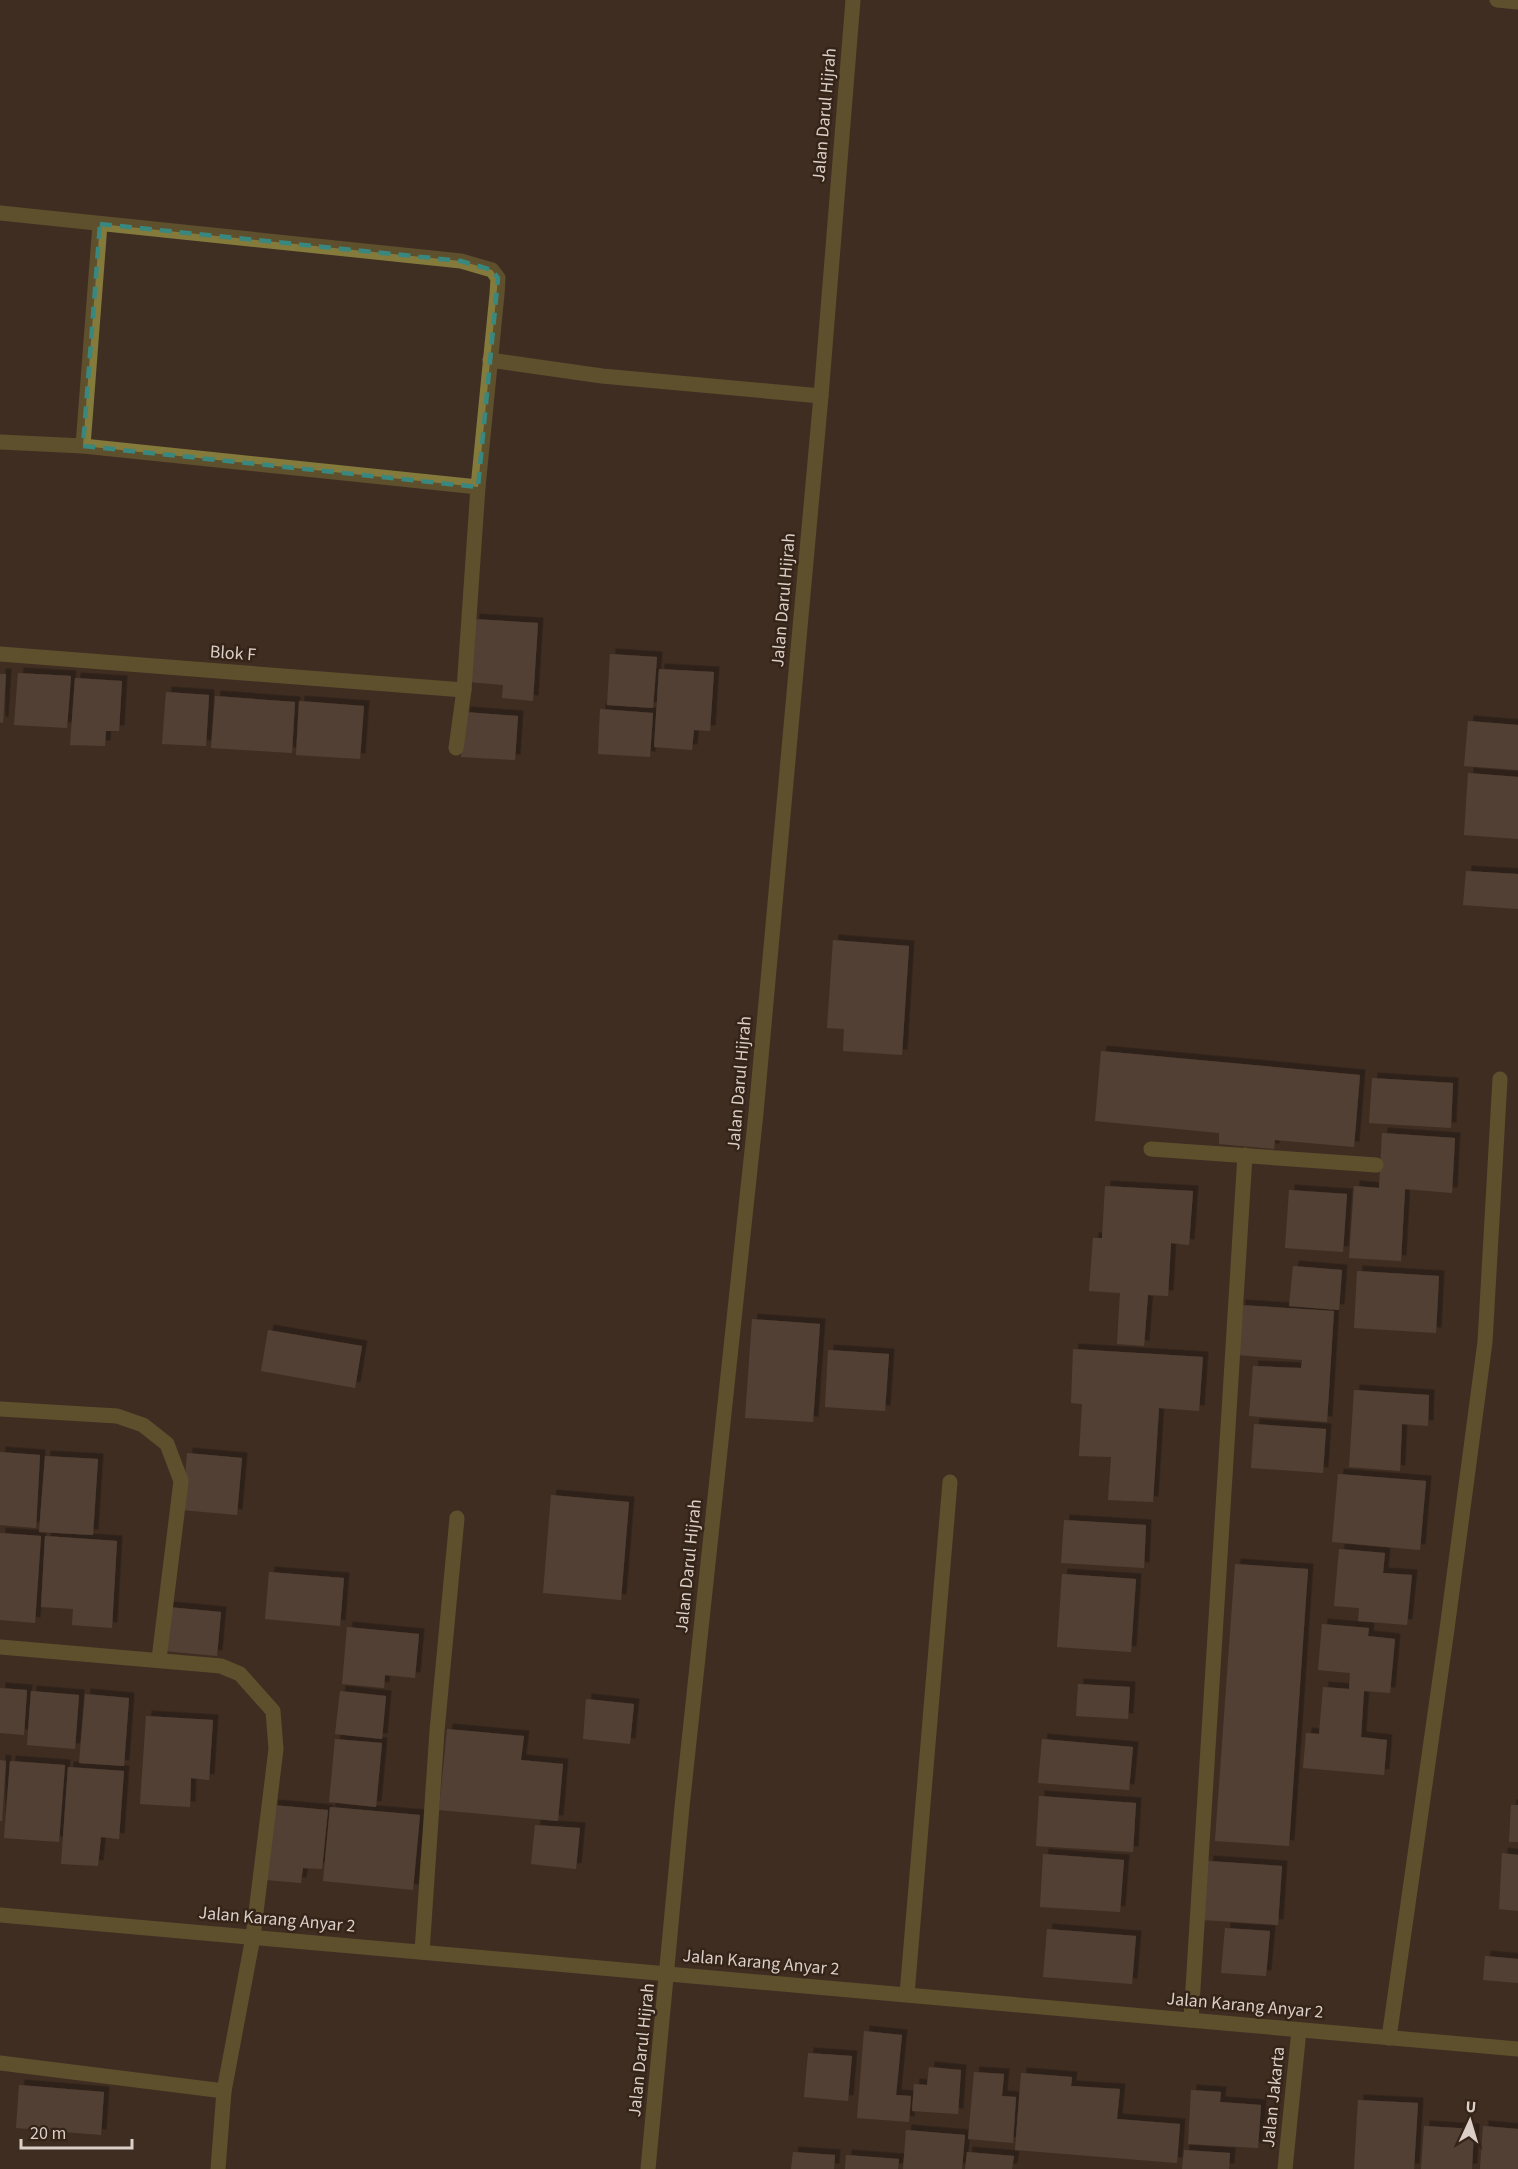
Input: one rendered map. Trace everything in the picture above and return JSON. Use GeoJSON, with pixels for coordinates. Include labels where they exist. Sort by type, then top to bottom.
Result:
{"type":"FeatureCollection","features":[{"type":"Feature","properties":{"kind":"street","name":"Jalan Darul Hijrah"},"geometry":{"type":"LineString","coordinates":[[648,2169],[682,1806],[756,1113],[821,396],[853,0]]}},
{"type":"Feature","properties":{"kind":"street"},"geometry":{"type":"LineString","coordinates":[[1497,0],[1518,2]]}},
{"type":"Feature","properties":{"kind":"street"},"geometry":{"type":"LineString","coordinates":[[0,213],[461,261],[492,270],[498,278],[478,487],[464,690],[456,748]]}},
{"type":"Feature","properties":{"kind":"street"},"geometry":{"type":"LineString","coordinates":[[83,447],[100,224]]}},
{"type":"Feature","properties":{"kind":"street"},"geometry":{"type":"LineString","coordinates":[[490,360],[602,375],[821,396]]}},
{"type":"Feature","properties":{"kind":"street"},"geometry":{"type":"LineString","coordinates":[[0,442],[83,447],[478,487]]}},
{"type":"Feature","properties":{"kind":"street","name":"Blok F"},"geometry":{"type":"LineString","coordinates":[[0,654],[464,690]]}},
{"type":"Feature","properties":{"kind":"street"},"geometry":{"type":"LineString","coordinates":[[1389,2038],[1448,1629],[1485,1342],[1500,1079]]}},
{"type":"Feature","properties":{"kind":"street"},"geometry":{"type":"LineString","coordinates":[[1151,1149],[1376,1165]]}},
{"type":"Feature","properties":{"kind":"street"},"geometry":{"type":"LineString","coordinates":[[1191,2020],[1245,1155]]}},
{"type":"Feature","properties":{"kind":"street"},"geometry":{"type":"LineString","coordinates":[[0,1409],[117,1416],[143,1425],[167,1444],[181,1481],[159,1659]]}},
{"type":"Feature","properties":{"kind":"street"},"geometry":{"type":"LineString","coordinates":[[907,1994],[950,1482]]}},
{"type":"Feature","properties":{"kind":"street"},"geometry":{"type":"LineString","coordinates":[[422,1952],[437,1731],[457,1518]]}},
{"type":"Feature","properties":{"kind":"street"},"geometry":{"type":"LineString","coordinates":[[0,1647],[221,1666],[240,1674],[273,1711],[276,1749],[252,1937],[224,2091],[218,2169]]}},
{"type":"Feature","properties":{"kind":"street","name":"Jalan Karang Anyar 2"},"geometry":{"type":"LineString","coordinates":[[0,1915],[1518,2049]]}},
{"type":"Feature","properties":{"kind":"street","name":"Jalan Jakarta"},"geometry":{"type":"LineString","coordinates":[[1285,2169],[1299,2030]]}},
{"type":"Feature","properties":{"kind":"street"},"geometry":{"type":"LineString","coordinates":[[0,2063],[224,2091]]}},
{"type":"Feature","properties":{"kind":"highlighted area"},"geometry":{"type":"Polygon","coordinates":[[[100,224],[461,261],[492,270],[498,278],[478,487],[83,446],[100,224]]]}},
{"type":"Feature","properties":{"kind":"building"},"geometry":{"type":"Polygon","coordinates":[[[474,619],[538,623],[533,701],[502,698],[503,685],[469,682],[474,619]]]}},
{"type":"Feature","properties":{"kind":"building"},"geometry":{"type":"Polygon","coordinates":[[[610,654],[657,657],[653,708],[607,705],[610,654]]]}},
{"type":"Feature","properties":{"kind":"building"},"geometry":{"type":"Polygon","coordinates":[[[659,669],[714,672],[710,731],[694,730],[692,750],[654,747],[659,669]]]}},
{"type":"Feature","properties":{"kind":"building"},"geometry":{"type":"Polygon","coordinates":[[[18,673],[71,676],[67,728],[14,725],[18,673]]]}},
{"type":"Feature","properties":{"kind":"building"},"geometry":{"type":"Polygon","coordinates":[[[0,674],[6,674],[3,723],[0,722],[0,674]]]}},
{"type":"Feature","properties":{"kind":"building"},"geometry":{"type":"Polygon","coordinates":[[[75,678],[122,681],[119,731],[106,731],[105,746],[70,745],[75,678]]]}},
{"type":"Feature","properties":{"kind":"building"},"geometry":{"type":"Polygon","coordinates":[[[166,692],[209,695],[206,746],[162,744],[166,692]]]}},
{"type":"Feature","properties":{"kind":"building"},"geometry":{"type":"Polygon","coordinates":[[[215,696],[295,702],[292,753],[211,748],[215,696]]]}},
{"type":"Feature","properties":{"kind":"building"},"geometry":{"type":"Polygon","coordinates":[[[299,701],[364,706],[360,759],[296,755],[299,701]]]}},
{"type":"Feature","properties":{"kind":"building"},"geometry":{"type":"Polygon","coordinates":[[[600,709],[653,713],[650,757],[598,754],[600,709]]]}},
{"type":"Feature","properties":{"kind":"building"},"geometry":{"type":"Polygon","coordinates":[[[465,712],[518,716],[515,760],[461,757],[465,712]]]}},
{"type":"Feature","properties":{"kind":"building"},"geometry":{"type":"Polygon","coordinates":[[[1468,721],[1518,725],[1518,770],[1464,766],[1468,721]]]}},
{"type":"Feature","properties":{"kind":"building"},"geometry":{"type":"Polygon","coordinates":[[[1468,773],[1518,777],[1518,839],[1464,835],[1468,773]]]}},
{"type":"Feature","properties":{"kind":"building"},"geometry":{"type":"Polygon","coordinates":[[[1466,871],[1518,874],[1518,909],[1463,905],[1466,871]]]}},
{"type":"Feature","properties":{"kind":"building"},"geometry":{"type":"Polygon","coordinates":[[[833,940],[909,946],[902,1055],[843,1051],[844,1029],[827,1028],[833,940]]]}},
{"type":"Feature","properties":{"kind":"building"},"geometry":{"type":"Polygon","coordinates":[[[1101,1051],[1360,1075],[1354,1147],[1275,1140],[1274,1149],[1219,1144],[1219,1133],[1095,1121],[1101,1051]]]}},
{"type":"Feature","properties":{"kind":"building"},"geometry":{"type":"Polygon","coordinates":[[[1372,1078],[1453,1083],[1451,1128],[1369,1123],[1372,1078]]]}},
{"type":"Feature","properties":{"kind":"building"},"geometry":{"type":"Polygon","coordinates":[[[1382,1133],[1455,1138],[1452,1193],[1405,1189],[1401,1261],[1349,1258],[1354,1186],[1379,1188],[1382,1133]]]}},
{"type":"Feature","properties":{"kind":"building"},"geometry":{"type":"Polygon","coordinates":[[[1105,1186],[1193,1191],[1189,1245],[1171,1243],[1168,1296],[1148,1295],[1144,1346],[1117,1344],[1120,1293],[1089,1291],[1093,1238],[1102,1238],[1105,1186]]]}},
{"type":"Feature","properties":{"kind":"building"},"geometry":{"type":"Polygon","coordinates":[[[1289,1190],[1347,1194],[1343,1252],[1285,1248],[1289,1190]]]}},
{"type":"Feature","properties":{"kind":"building"},"geometry":{"type":"Polygon","coordinates":[[[1293,1266],[1342,1270],[1339,1310],[1289,1306],[1293,1266]]]}},
{"type":"Feature","properties":{"kind":"building"},"geometry":{"type":"Polygon","coordinates":[[[1357,1271],[1439,1276],[1436,1333],[1354,1328],[1357,1271]]]}},
{"type":"Feature","properties":{"kind":"building"},"geometry":{"type":"Polygon","coordinates":[[[1240,1305],[1334,1311],[1327,1422],[1249,1416],[1253,1366],[1301,1368],[1302,1360],[1237,1355],[1240,1305]]]}},
{"type":"Feature","properties":{"kind":"building"},"geometry":{"type":"Polygon","coordinates":[[[752,1319],[820,1324],[813,1422],[745,1418],[752,1319]]]}},
{"type":"Feature","properties":{"kind":"building"},"geometry":{"type":"Polygon","coordinates":[[[268,1330],[362,1346],[355,1388],[261,1371],[268,1330]]]}},
{"type":"Feature","properties":{"kind":"building"},"geometry":{"type":"Polygon","coordinates":[[[1073,1349],[1203,1357],[1199,1411],[1159,1408],[1153,1502],[1108,1500],[1111,1457],[1079,1456],[1082,1404],[1071,1403],[1073,1349]]]}},
{"type":"Feature","properties":{"kind":"building"},"geometry":{"type":"Polygon","coordinates":[[[828,1350],[889,1354],[885,1411],[825,1407],[828,1350]]]}},
{"type":"Feature","properties":{"kind":"building"},"geometry":{"type":"Polygon","coordinates":[[[1354,1390],[1429,1395],[1428,1426],[1402,1424],[1400,1471],[1349,1467],[1354,1390]]]}},
{"type":"Feature","properties":{"kind":"building"},"geometry":{"type":"Polygon","coordinates":[[[1254,1424],[1326,1429],[1323,1473],[1251,1468],[1254,1424]]]}},
{"type":"Feature","properties":{"kind":"building"},"geometry":{"type":"Polygon","coordinates":[[[0,1452],[40,1455],[36,1528],[0,1525],[0,1452]]]}},
{"type":"Feature","properties":{"kind":"building"},"geometry":{"type":"Polygon","coordinates":[[[187,1453],[242,1458],[237,1515],[182,1510],[187,1453]]]}},
{"type":"Feature","properties":{"kind":"building"},"geometry":{"type":"Polygon","coordinates":[[[45,1456],[98,1459],[93,1535],[39,1532],[45,1456]]]}},
{"type":"Feature","properties":{"kind":"building"},"geometry":{"type":"Polygon","coordinates":[[[1338,1474],[1426,1481],[1420,1550],[1332,1542],[1338,1474]]]}},
{"type":"Feature","properties":{"kind":"building"},"geometry":{"type":"Polygon","coordinates":[[[551,1495],[629,1502],[621,1600],[543,1593],[551,1495]]]}},
{"type":"Feature","properties":{"kind":"building"},"geometry":{"type":"Polygon","coordinates":[[[1064,1520],[1146,1525],[1144,1568],[1061,1563],[1064,1520]]]}},
{"type":"Feature","properties":{"kind":"building"},"geometry":{"type":"Polygon","coordinates":[[[0,1533],[41,1536],[35,1623],[0,1620],[0,1533]]]}},
{"type":"Feature","properties":{"kind":"building"},"geometry":{"type":"Polygon","coordinates":[[[45,1536],[117,1541],[112,1628],[72,1625],[73,1609],[41,1607],[45,1536]]]}},
{"type":"Feature","properties":{"kind":"building"},"geometry":{"type":"Polygon","coordinates":[[[1339,1549],[1385,1553],[1383,1573],[1412,1575],[1407,1625],[1358,1621],[1359,1608],[1334,1606],[1339,1549]]]}},
{"type":"Feature","properties":{"kind":"building"},"geometry":{"type":"Polygon","coordinates":[[[1235,1564],[1308,1569],[1289,1846],[1215,1841],[1235,1564]]]}},
{"type":"Feature","properties":{"kind":"building"},"geometry":{"type":"Polygon","coordinates":[[[269,1572],[344,1578],[340,1626],[265,1619],[269,1572]]]}},
{"type":"Feature","properties":{"kind":"building"},"geometry":{"type":"Polygon","coordinates":[[[1062,1574],[1136,1579],[1131,1652],[1057,1647],[1062,1574]]]}},
{"type":"Feature","properties":{"kind":"building"},"geometry":{"type":"Polygon","coordinates":[[[168,1607],[221,1612],[217,1656],[164,1651],[168,1607]]]}},
{"type":"Feature","properties":{"kind":"building"},"geometry":{"type":"Polygon","coordinates":[[[1322,1624],[1369,1628],[1368,1636],[1395,1639],[1390,1693],[1364,1691],[1361,1737],[1387,1740],[1384,1775],[1303,1768],[1306,1733],[1319,1734],[1323,1687],[1349,1689],[1350,1673],[1318,1670],[1322,1624]]]}},
{"type":"Feature","properties":{"kind":"building"},"geometry":{"type":"Polygon","coordinates":[[[347,1627],[419,1634],[415,1678],[385,1675],[384,1688],[342,1684],[347,1627]]]}},
{"type":"Feature","properties":{"kind":"building"},"geometry":{"type":"Polygon","coordinates":[[[1078,1684],[1130,1687],[1128,1719],[1076,1716],[1078,1684]]]}},
{"type":"Feature","properties":{"kind":"building"},"geometry":{"type":"Polygon","coordinates":[[[0,1688],[27,1690],[24,1735],[0,1733],[0,1688]]]}},
{"type":"Feature","properties":{"kind":"building"},"geometry":{"type":"Polygon","coordinates":[[[31,1691],[79,1695],[75,1749],[27,1745],[31,1691]]]}},
{"type":"Feature","properties":{"kind":"building"},"geometry":{"type":"Polygon","coordinates":[[[340,1691],[386,1696],[382,1739],[335,1734],[340,1691]]]}},
{"type":"Feature","properties":{"kind":"building"},"geometry":{"type":"Polygon","coordinates":[[[85,1694],[129,1698],[124,1766],[79,1763],[85,1694]]]}},
{"type":"Feature","properties":{"kind":"building"},"geometry":{"type":"Polygon","coordinates":[[[586,1699],[634,1704],[630,1744],[583,1739],[586,1699]]]}},
{"type":"Feature","properties":{"kind":"building"},"geometry":{"type":"Polygon","coordinates":[[[146,1716],[213,1720],[209,1780],[191,1778],[190,1807],[140,1804],[146,1716]]]}},
{"type":"Feature","properties":{"kind":"building"},"geometry":{"type":"Polygon","coordinates":[[[447,1729],[524,1736],[521,1760],[563,1764],[558,1821],[439,1810],[447,1729]]]}},
{"type":"Feature","properties":{"kind":"building"},"geometry":{"type":"Polygon","coordinates":[[[335,1739],[382,1743],[376,1807],[329,1802],[335,1739]]]}},
{"type":"Feature","properties":{"kind":"building"},"geometry":{"type":"Polygon","coordinates":[[[1042,1739],[1133,1747],[1129,1790],[1038,1783],[1042,1739]]]}},
{"type":"Feature","properties":{"kind":"building"},"geometry":{"type":"Polygon","coordinates":[[[0,1760],[6,1761],[2,1821],[0,1821],[0,1760]]]}},
{"type":"Feature","properties":{"kind":"building"},"geometry":{"type":"Polygon","coordinates":[[[10,1761],[65,1765],[59,1842],[4,1838],[10,1761]]]}},
{"type":"Feature","properties":{"kind":"building"},"geometry":{"type":"Polygon","coordinates":[[[68,1767],[124,1771],[119,1839],[101,1837],[98,1866],[61,1864],[68,1767]]]}},
{"type":"Feature","properties":{"kind":"building"},"geometry":{"type":"Polygon","coordinates":[[[1039,1796],[1136,1803],[1133,1852],[1036,1846],[1039,1796]]]}},
{"type":"Feature","properties":{"kind":"building"},"geometry":{"type":"Polygon","coordinates":[[[273,1805],[328,1810],[322,1869],[303,1868],[301,1883],[266,1880],[273,1805]]]}},
{"type":"Feature","properties":{"kind":"building"},"geometry":{"type":"Polygon","coordinates":[[[1511,1805],[1518,1805],[1518,1842],[1509,1842],[1511,1805]]]}},
{"type":"Feature","properties":{"kind":"building"},"geometry":{"type":"Polygon","coordinates":[[[330,1807],[420,1815],[413,1890],[323,1881],[330,1807]]]}},
{"type":"Feature","properties":{"kind":"building"},"geometry":{"type":"Polygon","coordinates":[[[535,1825],[580,1828],[576,1869],[531,1864],[535,1825]]]}},
{"type":"Feature","properties":{"kind":"building"},"geometry":{"type":"Polygon","coordinates":[[[1502,1853],[1518,1855],[1518,1911],[1499,1909],[1502,1853]]]}},
{"type":"Feature","properties":{"kind":"building"},"geometry":{"type":"Polygon","coordinates":[[[1043,1854],[1124,1860],[1120,1912],[1040,1907],[1043,1854]]]}},
{"type":"Feature","properties":{"kind":"building"},"geometry":{"type":"Polygon","coordinates":[[[1208,1861],[1282,1866],[1278,1925],[1203,1920],[1208,1861]]]}},
{"type":"Feature","properties":{"kind":"building"},"geometry":{"type":"Polygon","coordinates":[[[1225,1928],[1270,1931],[1266,1976],[1221,1973],[1225,1928]]]}},
{"type":"Feature","properties":{"kind":"building"},"geometry":{"type":"Polygon","coordinates":[[[1047,1929],[1136,1936],[1132,1984],[1043,1977],[1047,1929]]]}},
{"type":"Feature","properties":{"kind":"building"},"geometry":{"type":"Polygon","coordinates":[[[1485,1956],[1518,1959],[1518,1983],[1483,1980],[1485,1956]]]}},
{"type":"Feature","properties":{"kind":"building"},"geometry":{"type":"Polygon","coordinates":[[[864,2031],[902,2035],[896,2095],[911,2096],[909,2122],[857,2118],[864,2031]]]}},
{"type":"Feature","properties":{"kind":"building"},"geometry":{"type":"Polygon","coordinates":[[[808,2053],[852,2056],[848,2101],[804,2097],[808,2053]]]}},
{"type":"Feature","properties":{"kind":"building"},"geometry":{"type":"Polygon","coordinates":[[[929,2067],[961,2070],[958,2114],[912,2111],[914,2084],[927,2085],[929,2067]]]}},
{"type":"Feature","properties":{"kind":"building"},"geometry":{"type":"Polygon","coordinates":[[[974,2072],[1004,2074],[1002,2096],[1016,2097],[1013,2143],[968,2139],[974,2072]]]}},
{"type":"Feature","properties":{"kind":"building"},"geometry":{"type":"Polygon","coordinates":[[[1021,2073],[1072,2077],[1071,2086],[1120,2089],[1117,2119],[1180,2124],[1177,2163],[1015,2150],[1021,2073]]]}},
{"type":"Feature","properties":{"kind":"building"},"geometry":{"type":"Polygon","coordinates":[[[19,2085],[104,2092],[101,2135],[16,2128],[19,2085]]]}},
{"type":"Feature","properties":{"kind":"building"},"geometry":{"type":"Polygon","coordinates":[[[1191,2090],[1221,2092],[1220,2102],[1261,2105],[1258,2148],[1188,2144],[1191,2090]]]}},
{"type":"Feature","properties":{"kind":"building"},"geometry":{"type":"Polygon","coordinates":[[[1358,2100],[1418,2103],[1414,2169],[1354,2169],[1358,2100]]]}},
{"type":"Feature","properties":{"kind":"building"},"geometry":{"type":"Polygon","coordinates":[[[1424,2126],[1474,2129],[1472,2169],[1421,2169],[1424,2126]]]}},
{"type":"Feature","properties":{"kind":"building"},"geometry":{"type":"Polygon","coordinates":[[[1483,2126],[1518,2129],[1518,2169],[1480,2169],[1483,2126]]]}},
{"type":"Feature","properties":{"kind":"building"},"geometry":{"type":"Polygon","coordinates":[[[906,2130],[965,2135],[962,2169],[903,2169],[906,2130]]]}},
{"type":"Feature","properties":{"kind":"building"},"geometry":{"type":"Polygon","coordinates":[[[1184,2150],[1230,2153],[1229,2169],[1182,2169],[1184,2150]]]}},
{"type":"Feature","properties":{"kind":"building"},"geometry":{"type":"Polygon","coordinates":[[[793,2152],[835,2155],[834,2169],[791,2169],[793,2152]]]}},
{"type":"Feature","properties":{"kind":"building"},"geometry":{"type":"Polygon","coordinates":[[[967,2152],[1014,2156],[1012,2169],[965,2169],[967,2152]]]}},
{"type":"Feature","properties":{"kind":"building"},"geometry":{"type":"Polygon","coordinates":[[[846,2155],[899,2159],[898,2169],[845,2169],[846,2155]]]}}]}
